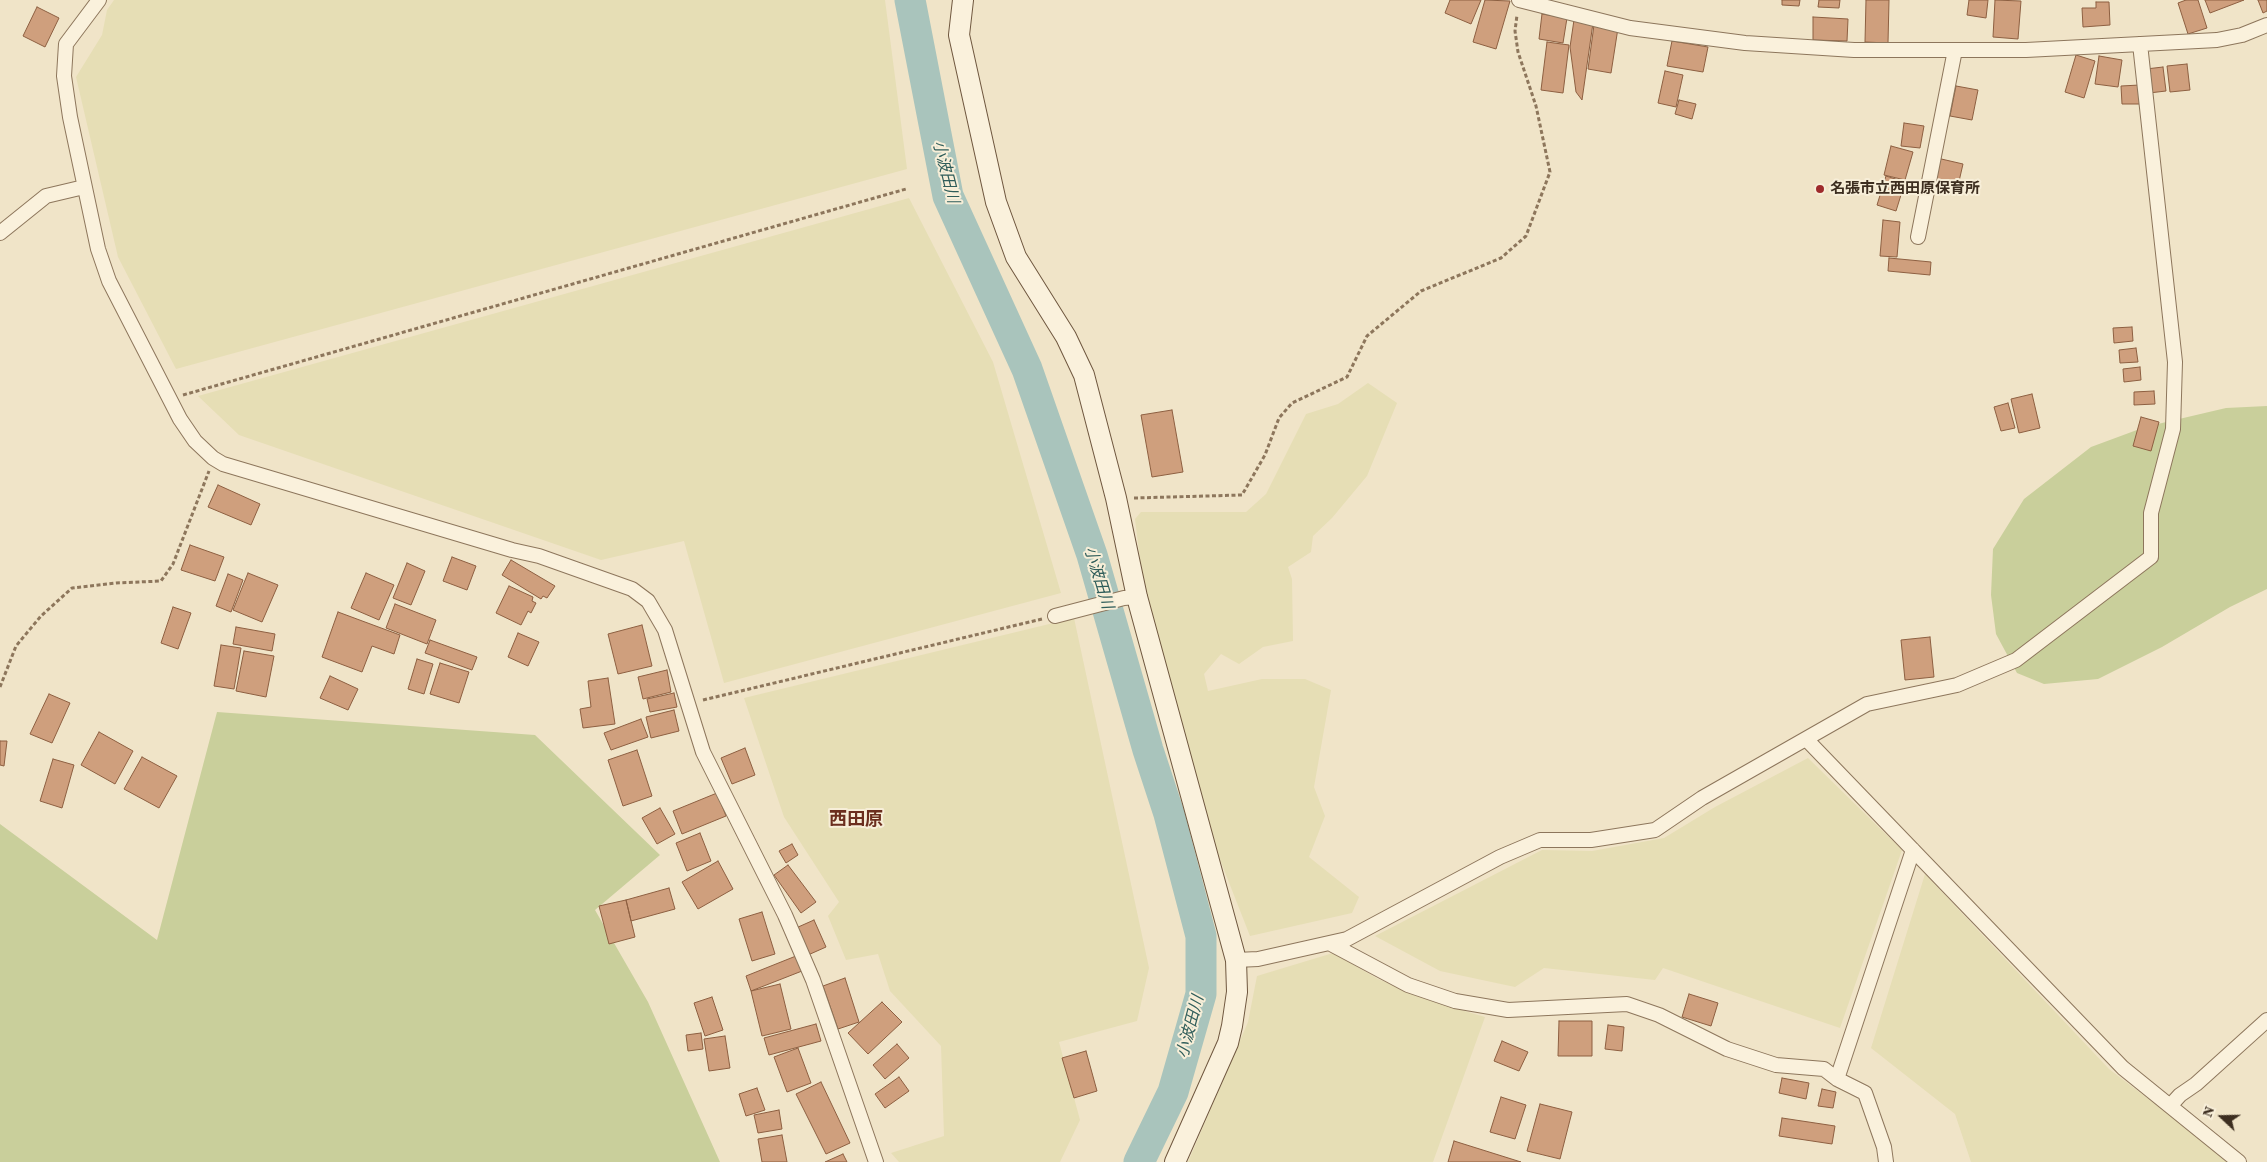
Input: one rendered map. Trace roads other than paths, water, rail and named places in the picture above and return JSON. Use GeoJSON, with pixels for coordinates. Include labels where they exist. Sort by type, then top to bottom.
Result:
{"type":"FeatureCollection","features":[{"type":"Feature","properties":{"kind":"street"},"geometry":{"type":"LineString","coordinates":[[99,0],[66,44],[64,58],[70,116],[98,249],[109,281],[180,418],[196,441],[213,458],[245,471],[256,472],[512,550],[539,556],[632,590],[648,601],[665,630],[703,752],[785,915],[813,980],[876,1162]]}},
{"type":"Feature","properties":{"kind":"street"},"geometry":{"type":"LineString","coordinates":[[963,0],[958,35],[996,202],[1016,257],[1066,337],[1084,375],[1116,498],[1131,598],[1236,960],[1236,1001],[1228,1043],[1175,1162]]}},
{"type":"Feature","properties":{"kind":"street"},"geometry":{"type":"LineString","coordinates":[[1519,0],[1630,28],[1745,43],[1854,50],[2026,50],[2216,40],[2242,35],[2267,25]]}},
{"type":"Feature","properties":{"kind":"street"},"geometry":{"type":"LineString","coordinates":[[1236,960],[1258,959],[1332,944],[1347,939],[1500,858],[1540,840],[1591,840],[1655,830],[1702,798],[1807,740],[1867,704],[1957,685],[2016,660],[2151,557],[2151,513],[2173,429],[2175,362],[2140,44]]}},
{"type":"Feature","properties":{"kind":"street"},"geometry":{"type":"LineString","coordinates":[[1918,237],[1955,50]]}},
{"type":"Feature","properties":{"kind":"street"},"geometry":{"type":"LineString","coordinates":[[0,233],[46,196],[84,187]]}},
{"type":"Feature","properties":{"kind":"street"},"geometry":{"type":"LineString","coordinates":[[1055,616],[1131,598]]}},
{"type":"Feature","properties":{"kind":"street"},"geometry":{"type":"LineString","coordinates":[[1807,740],[2117,1062],[2239,1162]]}},
{"type":"Feature","properties":{"kind":"street"},"geometry":{"type":"LineString","coordinates":[[1837,1079],[1913,850]]}},
{"type":"Feature","properties":{"kind":"street"},"geometry":{"type":"LineString","coordinates":[[1332,944],[1386,974],[1433,995],[1508,1010],[1627,1004],[1659,1015],[1727,1049],[1776,1065],[1824,1069],[1837,1079],[1865,1093],[1884,1147],[1886,1162]]}},
{"type":"Feature","properties":{"kind":"street"},"geometry":{"type":"LineString","coordinates":[[2170,1106],[2180,1094],[2196,1084],[2267,1020]]}},
{"type":"Feature","properties":{"kind":"waterway","name":"小波田川"},"geometry":{"type":"LineString","coordinates":[[910,0],[948,196],[1027,369],[1092,555],[1148,750],[1169,814],[1201,936],[1201,994],[1173,1092],[1139,1162]]}},
{"type":"Feature","properties":{"kind":"place","name":"名張市立西田原保育所"},"geometry":{"type":"Point","coordinates":[1820,189]}},
{"type":"Feature","properties":{"kind":"district","name":"西田原"},"geometry":{"type":"Point","coordinates":[856,820]}}]}
